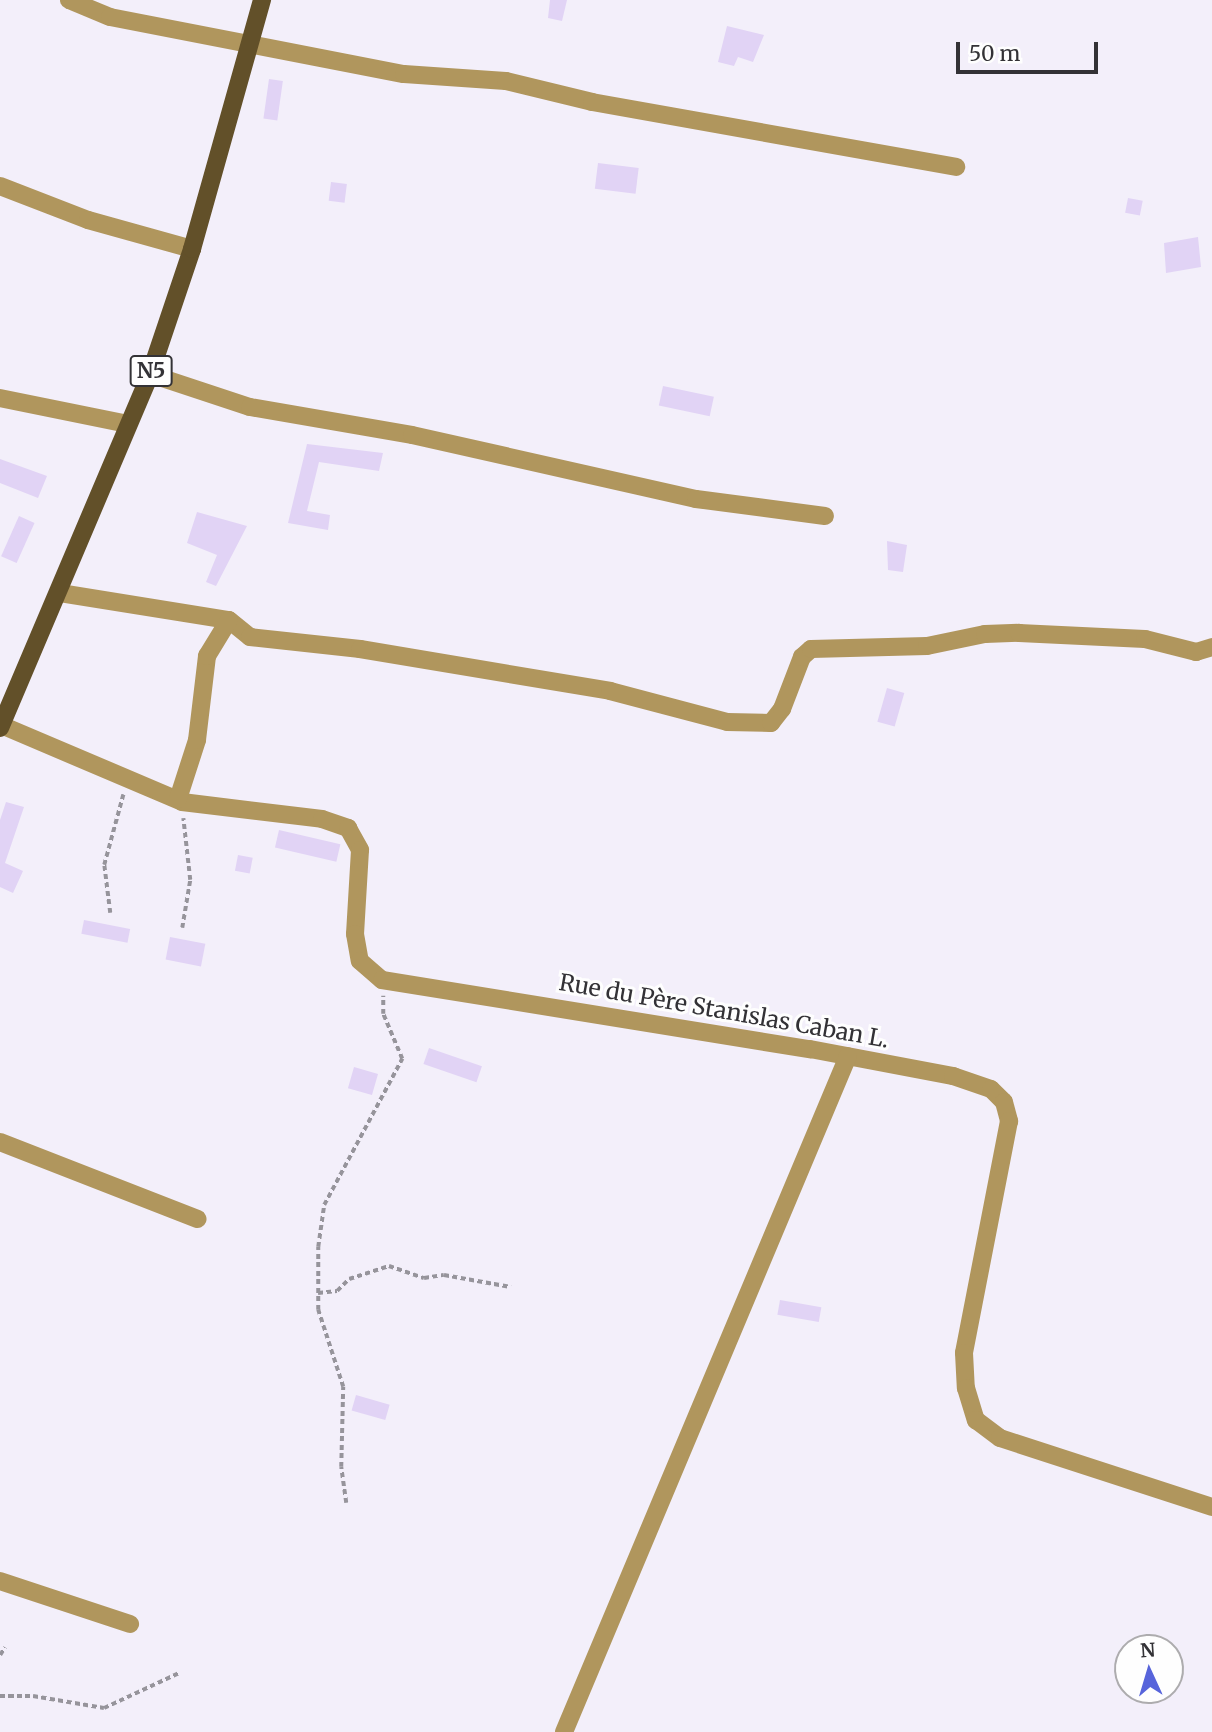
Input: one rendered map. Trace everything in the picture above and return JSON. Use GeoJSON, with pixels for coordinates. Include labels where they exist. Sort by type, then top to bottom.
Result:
{"type":"FeatureCollection","features":[{"type":"Feature","properties":{"kind":"main road","name":"N5"},"geometry":{"type":"LineString","coordinates":[[1,726],[60,593],[150,374],[192,249],[262,0]]}},
{"type":"Feature","properties":{"kind":"street"},"geometry":{"type":"LineString","coordinates":[[69,0],[110,18],[404,74],[506,81],[592,102],[956,167]]}},
{"type":"Feature","properties":{"kind":"street"},"geometry":{"type":"LineString","coordinates":[[0,186],[88,220],[192,249]]}},
{"type":"Feature","properties":{"kind":"street"},"geometry":{"type":"LineString","coordinates":[[150,374],[250,407],[412,435],[696,499],[825,516]]}},
{"type":"Feature","properties":{"kind":"street"},"geometry":{"type":"LineString","coordinates":[[0,397],[128,424]]}},
{"type":"Feature","properties":{"kind":"street"},"geometry":{"type":"LineString","coordinates":[[60,593],[229,620],[250,638],[360,649],[610,691],[727,722],[771,723],[782,709],[802,657],[811,649],[927,646],[985,634],[1019,633],[1146,639],[1196,652],[1212,647]]}},
{"type":"Feature","properties":{"kind":"street"},"geometry":{"type":"LineString","coordinates":[[180,800],[197,740],[207,656],[229,620]]}},
{"type":"Feature","properties":{"kind":"street"},"geometry":{"type":"LineString","coordinates":[[1,726],[180,800],[322,819],[348,828],[360,850],[355,934],[360,961],[382,980]]}},
{"type":"Feature","properties":{"kind":"street","name":"Rue du Père Stanislas Caban L."},"geometry":{"type":"LineString","coordinates":[[382,980],[848,1056],[982,1085],[1000,1096],[1007,1110],[998,1187],[964,1353],[966,1388],[976,1420],[1000,1438],[1212,1507]]}},
{"type":"Feature","properties":{"kind":"street"},"geometry":{"type":"LineString","coordinates":[[564,1732],[848,1056]]}},
{"type":"Feature","properties":{"kind":"street"},"geometry":{"type":"LineString","coordinates":[[0,1142],[198,1219]]}},
{"type":"Feature","properties":{"kind":"street"},"geometry":{"type":"LineString","coordinates":[[0,1581],[130,1624]]}},
{"type":"Feature","properties":{"kind":"path"},"geometry":{"type":"LineString","coordinates":[[110,913],[104,865],[127,779]]}},
{"type":"Feature","properties":{"kind":"path"},"geometry":{"type":"LineString","coordinates":[[180,800],[190,862],[182,928]]}},
{"type":"Feature","properties":{"kind":"path"},"geometry":{"type":"LineString","coordinates":[[346,1503],[341,1467],[344,1387],[318,1310],[324,1205],[402,1059],[383,1014],[382,980]]}},
{"type":"Feature","properties":{"kind":"path"},"geometry":{"type":"LineString","coordinates":[[318,1293],[337,1291],[349,1279],[389,1266],[424,1278],[444,1275],[511,1287]]}},
{"type":"Feature","properties":{"kind":"path"},"geometry":{"type":"LineString","coordinates":[[0,1655],[5,1647]]}},
{"type":"Feature","properties":{"kind":"path"},"geometry":{"type":"LineString","coordinates":[[0,1696],[33,1696],[104,1708],[179,1673]]}},
{"type":"Feature","properties":{"kind":"building"},"geometry":{"type":"Polygon","coordinates":[[[550,0],[567,0],[562,21],[548,18],[550,0]]]}},
{"type":"Feature","properties":{"kind":"building"},"geometry":{"type":"Polygon","coordinates":[[[727,26],[764,35],[753,62],[738,57],[734,66],[718,62],[727,26]]]}},
{"type":"Feature","properties":{"kind":"building"},"geometry":{"type":"Polygon","coordinates":[[[269,79],[283,81],[277,121],[263,119],[269,79]]]}},
{"type":"Feature","properties":{"kind":"building"},"geometry":{"type":"Polygon","coordinates":[[[598,163],[639,168],[636,194],[595,189],[598,163]]]}},
{"type":"Feature","properties":{"kind":"building"},"geometry":{"type":"Polygon","coordinates":[[[331,182],[347,184],[345,203],[329,201],[331,182]]]}},
{"type":"Feature","properties":{"kind":"building"},"geometry":{"type":"Polygon","coordinates":[[[1128,198],[1143,201],[1140,216],[1125,213],[1128,198]]]}},
{"type":"Feature","properties":{"kind":"building"},"geometry":{"type":"Polygon","coordinates":[[[1198,237],[1201,267],[1166,273],[1164,243],[1198,237]]]}},
{"type":"Feature","properties":{"kind":"building"},"geometry":{"type":"Polygon","coordinates":[[[663,386],[714,397],[710,416],[659,406],[663,386]]]}},
{"type":"Feature","properties":{"kind":"building"},"geometry":{"type":"Polygon","coordinates":[[[307,444],[383,453],[379,471],[319,462],[307,511],[330,515],[328,530],[288,523],[307,444]]]}},
{"type":"Feature","properties":{"kind":"building"},"geometry":{"type":"Polygon","coordinates":[[[0,459],[47,476],[38,498],[0,483],[0,459]]]}},
{"type":"Feature","properties":{"kind":"building"},"geometry":{"type":"Polygon","coordinates":[[[197,512],[247,526],[216,586],[206,582],[217,555],[187,543],[197,512]]]}},
{"type":"Feature","properties":{"kind":"building"},"geometry":{"type":"Polygon","coordinates":[[[19,516],[35,523],[17,563],[1,556],[19,516]]]}},
{"type":"Feature","properties":{"kind":"building"},"geometry":{"type":"Polygon","coordinates":[[[887,541],[907,545],[903,572],[888,570],[887,541]]]}},
{"type":"Feature","properties":{"kind":"building"},"geometry":{"type":"Polygon","coordinates":[[[887,688],[904,693],[895,727],[877,722],[887,688]]]}},
{"type":"Feature","properties":{"kind":"building"},"geometry":{"type":"Polygon","coordinates":[[[6,802],[24,807],[5,863],[23,871],[13,893],[0,887],[0,820],[6,802]]]}},
{"type":"Feature","properties":{"kind":"building"},"geometry":{"type":"Polygon","coordinates":[[[279,830],[340,844],[336,862],[275,848],[279,830]]]}},
{"type":"Feature","properties":{"kind":"building"},"geometry":{"type":"Polygon","coordinates":[[[238,855],[253,858],[250,874],[235,871],[238,855]]]}},
{"type":"Feature","properties":{"kind":"building"},"geometry":{"type":"Polygon","coordinates":[[[84,920],[130,929],[127,943],[81,934],[84,920]]]}},
{"type":"Feature","properties":{"kind":"building"},"geometry":{"type":"Polygon","coordinates":[[[170,937],[205,944],[201,966],[166,960],[170,937]]]}},
{"type":"Feature","properties":{"kind":"building"},"geometry":{"type":"Polygon","coordinates":[[[429,1048],[482,1066],[476,1082],[423,1064],[429,1048]]]}},
{"type":"Feature","properties":{"kind":"building"},"geometry":{"type":"Polygon","coordinates":[[[354,1067],[378,1074],[372,1095],[348,1088],[354,1067]]]}},
{"type":"Feature","properties":{"kind":"building"},"geometry":{"type":"Polygon","coordinates":[[[780,1300],[821,1307],[819,1322],[777,1315],[780,1300]]]}},
{"type":"Feature","properties":{"kind":"building"},"geometry":{"type":"Polygon","coordinates":[[[356,1395],[390,1405],[385,1420],[352,1410],[356,1395]]]}}]}
